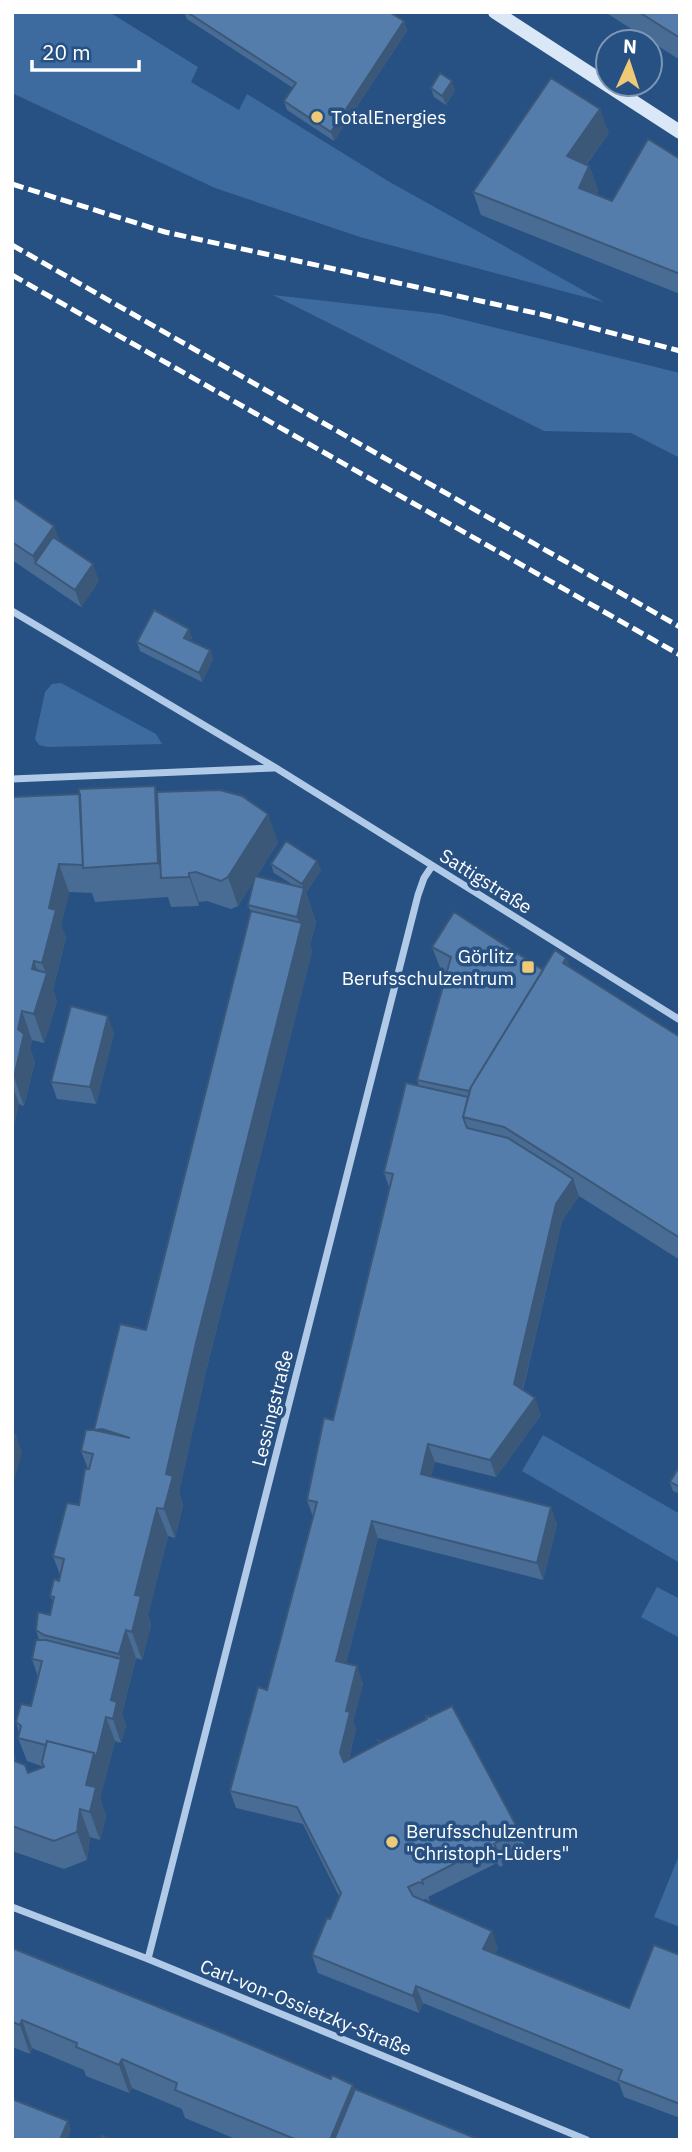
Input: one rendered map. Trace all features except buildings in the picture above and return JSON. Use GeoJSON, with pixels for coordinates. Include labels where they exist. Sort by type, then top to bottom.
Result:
{"type":"FeatureCollection","features":[{"type":"Feature","properties":{"kind":"main road"},"geometry":{"type":"LineString","coordinates":[[495,12],[680,132]]}},
{"type":"Feature","properties":{"kind":"street","name":"Sattigstraße"},"geometry":{"type":"LineString","coordinates":[[12,611],[276,768],[680,1020]]}},
{"type":"Feature","properties":{"kind":"street"},"geometry":{"type":"LineString","coordinates":[[12,779],[276,768]]}},
{"type":"Feature","properties":{"kind":"street","name":"Lessingstraße"},"geometry":{"type":"LineString","coordinates":[[148,1959],[418,895],[432,866]]}},
{"type":"Feature","properties":{"kind":"street","name":"Carl-von-Ossietzky-Straße"},"geometry":{"type":"LineString","coordinates":[[12,1907],[148,1959],[587,2140]]}},
{"type":"Feature","properties":{"kind":"shaded area"},"geometry":{"type":"Polygon","coordinates":[[[12,12],[109,12],[198,67],[191,82],[239,110],[247,94],[388,181],[604,302],[360,237],[215,188],[12,93],[12,12]]]}},
{"type":"Feature","properties":{"kind":"shaded area"},"geometry":{"type":"Polygon","coordinates":[[[273,295],[440,314],[680,373],[680,458],[631,433],[544,431],[273,295]]]}},
{"type":"Feature","properties":{"kind":"shaded area"},"geometry":{"type":"Polygon","coordinates":[[[61,683],[156,734],[162,744],[39,745],[35,739],[45,692],[52,684],[61,683]]]}},
{"type":"Feature","properties":{"kind":"shaded area"},"geometry":{"type":"Polygon","coordinates":[[[543,1435],[680,1514],[680,1563],[522,1471],[543,1435]]]}},
{"type":"Feature","properties":{"kind":"shaded area"},"geometry":{"type":"Polygon","coordinates":[[[657,1587],[680,1599],[680,1638],[641,1617],[657,1587]]]}},
{"type":"Feature","properties":{"kind":"shaded area"},"geometry":{"type":"Polygon","coordinates":[[[680,1853],[680,1927],[654,1917],[680,1853]]]}},
{"type":"Feature","properties":{"kind":"railway"},"geometry":{"type":"LineString","coordinates":[[12,184],[165,232],[540,314],[680,351]]}},
{"type":"Feature","properties":{"kind":"railway"},"geometry":{"type":"LineString","coordinates":[[12,245],[680,627]]}},
{"type":"Feature","properties":{"kind":"railway"},"geometry":{"type":"LineString","coordinates":[[12,275],[680,655]]}},
{"type":"Feature","properties":{"kind":"place","name":"TotalEnergies"},"geometry":{"type":"Point","coordinates":[317,117]}},
{"type":"Feature","properties":{"kind":"place","name":"Görlitz Berufsschulzentrum"},"geometry":{"type":"Point","coordinates":[528,967]}},
{"type":"Feature","properties":{"kind":"place","name":"Berufsschulzentrum \"Christoph-Lüders\""},"geometry":{"type":"Point","coordinates":[392,1842]}}]}
